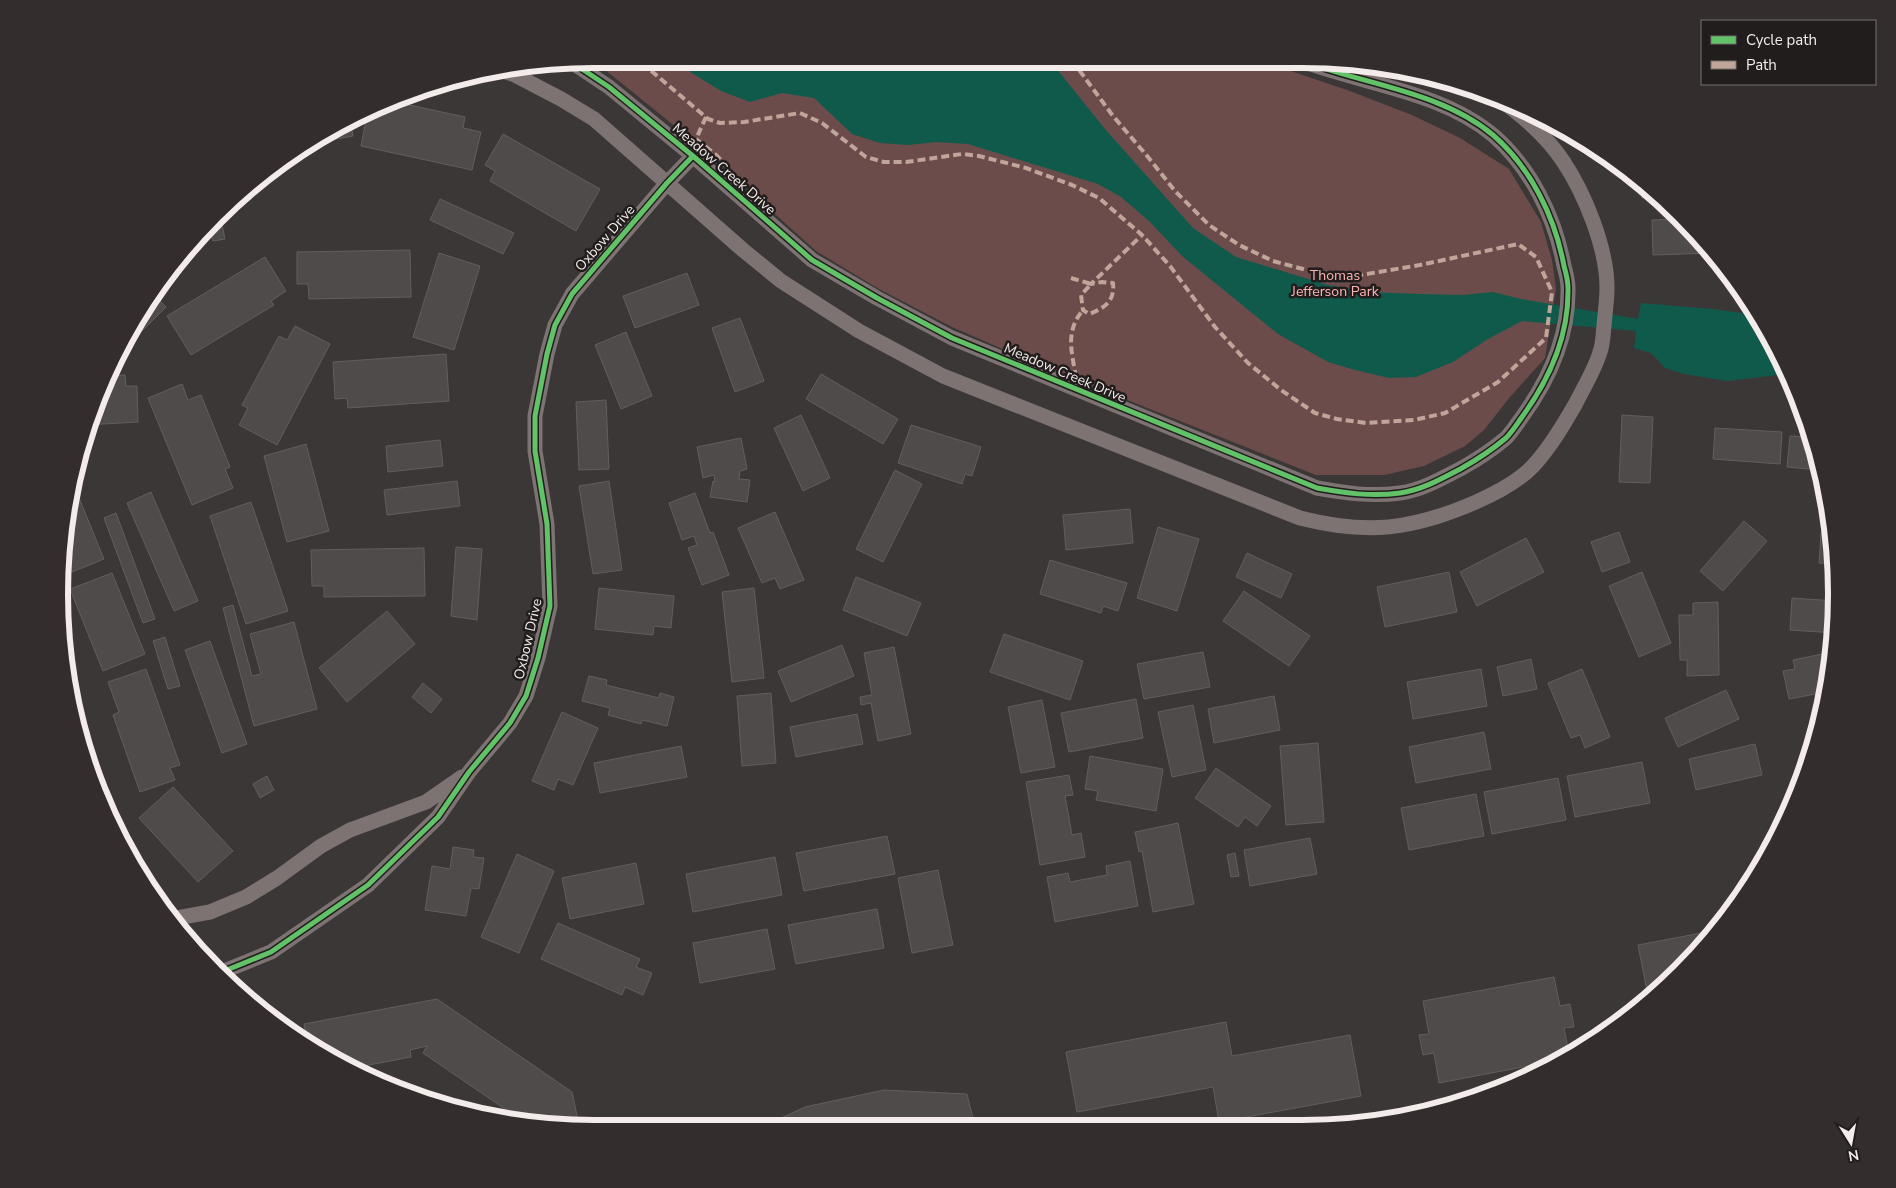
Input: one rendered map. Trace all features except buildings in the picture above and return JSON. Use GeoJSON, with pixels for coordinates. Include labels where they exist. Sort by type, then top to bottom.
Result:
{"type":"FeatureCollection","features":[{"type":"Feature","properties":{"kind":"street","name":"Meadow Creek Drive"},"geometry":{"type":"LineString","coordinates":[[581,68],[609,88],[693,156],[812,260],[952,338],[1317,488],[1358,495],[1401,493],[1438,481],[1477,460],[1507,437],[1535,399],[1550,370],[1560,345],[1566,318],[1568,286],[1561,249],[1545,205],[1518,161],[1495,137],[1478,124],[1440,103],[1327,69]]}},
{"type":"Feature","properties":{"kind":"street"},"geometry":{"type":"LineString","coordinates":[[513,74],[554,95],[594,119],[781,281],[859,331],[943,376],[1255,502],[1300,518],[1340,527],[1379,528],[1424,521],[1448,514],[1495,493],[1515,481],[1533,466],[1565,423],[1583,390],[1600,352],[1607,287],[1603,252],[1577,185],[1562,159],[1522,116]]}},
{"type":"Feature","properties":{"kind":"street","name":"Oxbow Drive"},"geometry":{"type":"LineString","coordinates":[[226,970],[271,952],[368,885],[438,817],[469,772],[510,723],[526,696],[538,658],[550,606],[547,524],[535,451],[535,416],[547,354],[556,325],[572,294],[667,183],[693,156]]}},
{"type":"Feature","properties":{"kind":"street","name":"Oxbow Drive"},"geometry":{"type":"LineString","coordinates":[[178,918],[210,912],[246,897],[322,846],[350,830],[426,802],[469,772]]}},
{"type":"Feature","properties":{"kind":"green space","name":"Thomas Jefferson Park"},"geometry":{"type":"Polygon","coordinates":[[[602,68],[1282,68],[1412,115],[1460,138],[1509,169],[1541,222],[1552,260],[1556,289],[1545,358],[1484,430],[1465,446],[1424,466],[1384,475],[1316,475],[1039,365],[952,327],[879,289],[816,251],[702,148],[602,68]]]}},
{"type":"Feature","properties":{"kind":"shaded area"},"geometry":{"type":"Polygon","coordinates":[[[686,68],[1056,68],[1105,129],[1193,228],[1236,257],[1328,285],[1370,292],[1463,295],[1493,292],[1521,299],[1638,319],[1641,303],[1748,314],[1780,375],[1728,381],[1684,374],[1665,368],[1651,353],[1634,348],[1636,331],[1522,321],[1488,339],[1453,362],[1416,377],[1389,378],[1355,370],[1328,362],[1278,334],[1182,256],[1149,221],[1121,197],[1098,184],[968,144],[936,142],[908,145],[880,143],[852,134],[814,98],[782,93],[750,102],[721,91],[686,68]]]}},
{"type":"Feature","properties":{"kind":"marked path"},"geometry":{"type":"LineString","coordinates":[[648,68],[708,119],[720,123],[744,122],[800,113],[822,123],[866,157],[884,162],[906,162],[962,154],[979,156],[1026,168],[1072,185],[1099,198],[1142,235],[1170,266],[1215,327],[1248,363],[1281,390],[1315,413],[1337,419],[1366,423],[1414,420],[1445,413],[1498,382],[1546,338],[1552,292],[1536,257],[1518,244],[1420,265],[1349,277],[1314,272],[1273,261],[1239,245],[1209,225],[1175,191],[1113,116],[1078,68]]}},
{"type":"Feature","properties":{"kind":"marked path"},"geometry":{"type":"LineString","coordinates":[[706,117],[696,139],[725,164]]}},
{"type":"Feature","properties":{"kind":"marked path"},"geometry":{"type":"LineString","coordinates":[[1071,278],[1091,284],[1081,295],[1083,310],[1089,314],[1100,309],[1111,299],[1113,283],[1091,284],[1142,235]]}},
{"type":"Feature","properties":{"kind":"marked path"},"geometry":{"type":"LineString","coordinates":[[1077,390],[1071,339],[1076,320],[1083,310]]}},
{"type":"Feature","properties":{"kind":"cycle path"},"geometry":{"type":"LineString","coordinates":[[581,68],[609,87],[693,156],[812,260],[877,298],[952,338],[1317,488],[1368,494],[1389,494],[1408,491],[1432,483],[1468,465],[1501,442],[1514,428],[1541,388],[1556,356],[1565,323],[1568,285],[1566,274],[1548,212],[1539,194],[1519,162],[1493,135],[1452,109],[1405,92],[1324,69]]}},
{"type":"Feature","properties":{"kind":"cycle path"},"geometry":{"type":"LineString","coordinates":[[226,970],[271,952],[368,885],[438,817],[469,772],[510,723],[526,696],[538,658],[550,606],[547,524],[535,451],[535,416],[547,354],[555,325],[572,294],[667,183],[693,156]]}}]}
